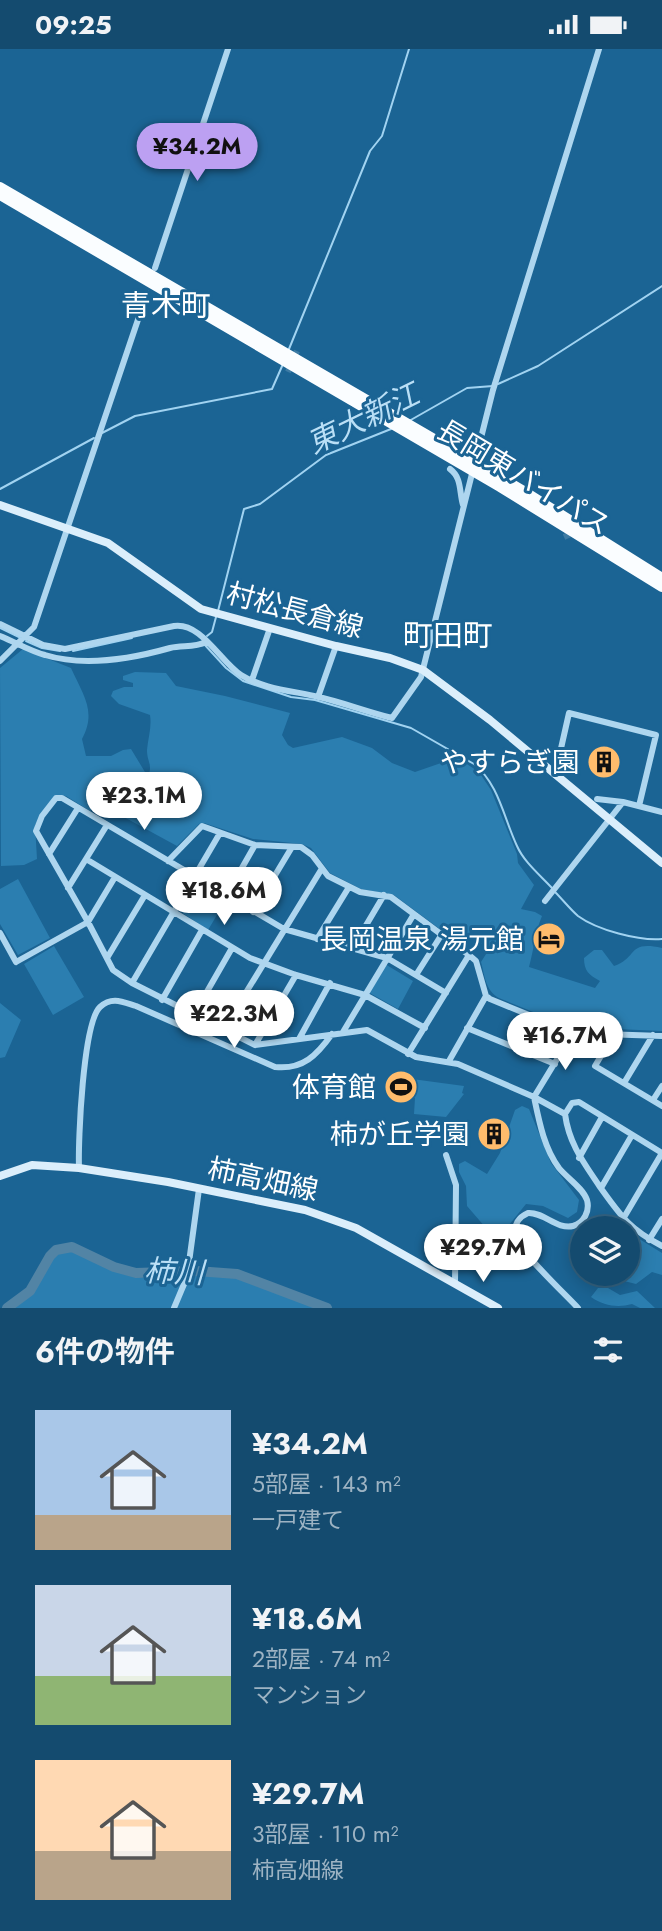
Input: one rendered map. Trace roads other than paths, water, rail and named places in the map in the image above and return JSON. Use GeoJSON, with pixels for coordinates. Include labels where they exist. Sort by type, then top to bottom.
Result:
{"type":"FeatureCollection","features":[{"type":"Feature","properties":{"kind":"highway","name":"長岡東バイパス"},"geometry":{"type":"LineString","coordinates":[[0,187],[662,578]]}},
{"type":"Feature","properties":{"kind":"highway","name":"長岡東バイパス"},"geometry":{"type":"LineString","coordinates":[[0,195],[474,467],[662,587]]}},
{"type":"Feature","properties":{"kind":"main road","name":"村松長倉線"},"geometry":{"type":"LineString","coordinates":[[0,505],[117,548],[201,609],[390,658],[423,670],[490,720],[662,863]]}},
{"type":"Feature","properties":{"kind":"main road","name":"柿高畑線"},"geometry":{"type":"LineString","coordinates":[[0,1176],[32,1165],[79,1168],[149,1178],[305,1210],[342,1222],[498,1308]]}},
{"type":"Feature","properties":{"kind":"street"},"geometry":{"type":"LineString","coordinates":[[155,268],[228,49]]}},
{"type":"Feature","properties":{"kind":"street"},"geometry":{"type":"LineString","coordinates":[[0,624],[43,645],[65,649],[181,625],[195,629],[228,665],[252,680],[392,718],[423,670],[493,390],[599,49]]}},
{"type":"Feature","properties":{"kind":"street"},"geometry":{"type":"LineString","coordinates":[[0,661],[34,627],[147,292]]}},
{"type":"Feature","properties":{"kind":"street"},"geometry":{"type":"LineString","coordinates":[[450,469],[458,477],[464,506]]}},
{"type":"Feature","properties":{"kind":"street"},"geometry":{"type":"LineString","coordinates":[[252,680],[270,628]]}},
{"type":"Feature","properties":{"kind":"street"},"geometry":{"type":"LineString","coordinates":[[0,636],[44,655],[72,660],[122,658],[177,646],[198,647],[206,642]]}},
{"type":"Feature","properties":{"kind":"street"},"geometry":{"type":"LineString","coordinates":[[318,697],[336,646]]}},
{"type":"Feature","properties":{"kind":"street"},"geometry":{"type":"LineString","coordinates":[[555,775],[569,713],[656,735],[639,806]]}},
{"type":"Feature","properties":{"kind":"street"},"geometry":{"type":"LineString","coordinates":[[446,993],[387,958],[284,929],[62,798],[56,798],[42,816],[36,831],[113,970],[162,1000],[255,1045],[367,1030],[416,1058],[449,1061],[534,1097],[565,1114],[579,1158],[620,1216]]}},
{"type":"Feature","properties":{"kind":"street"},"geometry":{"type":"LineString","coordinates":[[597,799],[624,802],[662,812]]}},
{"type":"Feature","properties":{"kind":"street"},"geometry":{"type":"LineString","coordinates":[[545,901],[624,802]]}},
{"type":"Feature","properties":{"kind":"street"},"geometry":{"type":"LineString","coordinates":[[49,854],[78,808]]}},
{"type":"Feature","properties":{"kind":"street"},"geometry":{"type":"LineString","coordinates":[[68,888],[107,825]]}},
{"type":"Feature","properties":{"kind":"street"},"geometry":{"type":"LineString","coordinates":[[168,861],[202,826],[255,845],[292,846],[307,850],[328,876],[360,892],[391,897],[414,913],[476,961],[486,996],[449,1061]]}},
{"type":"Feature","properties":{"kind":"street"},"geometry":{"type":"LineString","coordinates":[[132,983],[220,833]]}},
{"type":"Feature","properties":{"kind":"street"},"geometry":{"type":"LineString","coordinates":[[226,896],[255,845]]}},
{"type":"Feature","properties":{"kind":"street"},"geometry":{"type":"LineString","coordinates":[[253,912],[292,846]]}},
{"type":"Feature","properties":{"kind":"street"},"geometry":{"type":"LineString","coordinates":[[86,859],[232,948],[264,964],[365,995],[425,1028]]}},
{"type":"Feature","properties":{"kind":"street"},"geometry":{"type":"LineString","coordinates":[[223,1030],[321,870]]}},
{"type":"Feature","properties":{"kind":"street"},"geometry":{"type":"LineString","coordinates":[[0,933],[16,962],[88,922],[115,877]]}},
{"type":"Feature","properties":{"kind":"street"},"geometry":{"type":"LineString","coordinates":[[317,939],[349,887]]}},
{"type":"Feature","properties":{"kind":"street"},"geometry":{"type":"LineString","coordinates":[[107,958],[145,895]]}},
{"type":"Feature","properties":{"kind":"street"},"geometry":{"type":"LineString","coordinates":[[352,949],[384,895]]}},
{"type":"Feature","properties":{"kind":"street"},"geometry":{"type":"LineString","coordinates":[[344,1032],[414,913]]}},
{"type":"Feature","properties":{"kind":"street"},"geometry":{"type":"LineString","coordinates":[[162,1000],[202,930]]}},
{"type":"Feature","properties":{"kind":"street"},"geometry":{"type":"LineString","coordinates":[[416,975],[442,934]]}},
{"type":"Feature","properties":{"kind":"street"},"geometry":{"type":"LineString","coordinates":[[193,1016],[232,948]]}},
{"type":"Feature","properties":{"kind":"street"},"geometry":{"type":"LineString","coordinates":[[408,1054],[469,955]]}},
{"type":"Feature","properties":{"kind":"street"},"geometry":{"type":"LineString","coordinates":[[255,1045],[296,975]]}},
{"type":"Feature","properties":{"kind":"street"},"geometry":{"type":"LineString","coordinates":[[299,1039],[330,983]]}},
{"type":"Feature","properties":{"kind":"street"},"geometry":{"type":"LineString","coordinates":[[486,996],[573,1033],[662,1036]]}},
{"type":"Feature","properties":{"kind":"street"},"geometry":{"type":"LineString","coordinates":[[79,1168],[78,1142],[88,1040],[96,1012],[107,1002],[116,1000],[136,1006],[275,1067],[294,1067],[309,1060],[332,1034]]}},
{"type":"Feature","properties":{"kind":"street"},"geometry":{"type":"LineString","coordinates":[[467,1028],[555,1063]]}},
{"type":"Feature","properties":{"kind":"street"},"geometry":{"type":"LineString","coordinates":[[573,1033],[534,1097],[543,1136],[552,1157],[560,1170],[585,1196],[588,1208],[582,1220],[573,1226],[559,1224],[541,1214],[528,1213],[517,1221],[515,1238],[579,1308]]}},
{"type":"Feature","properties":{"kind":"street"},"geometry":{"type":"LineString","coordinates":[[614,1034],[595,1066],[662,1106]]}},
{"type":"Feature","properties":{"kind":"street"},"geometry":{"type":"LineString","coordinates":[[624,1083],[653,1035]]}},
{"type":"Feature","properties":{"kind":"street"},"geometry":{"type":"LineString","coordinates":[[653,1100],[662,1086]]}},
{"type":"Feature","properties":{"kind":"street"},"geometry":{"type":"LineString","coordinates":[[565,1114],[575,1101],[662,1153],[624,1216]]}},
{"type":"Feature","properties":{"kind":"street"},"geometry":{"type":"LineString","coordinates":[[579,1158],[602,1117]]}},
{"type":"Feature","properties":{"kind":"street"},"geometry":{"type":"LineString","coordinates":[[601,1188],[632,1135]]}},
{"type":"Feature","properties":{"kind":"street"},"geometry":{"type":"LineString","coordinates":[[446,1156],[456,1185],[455,1284]]}},
{"type":"Feature","properties":{"kind":"street"},"geometry":{"type":"LineString","coordinates":[[174,1308],[187,1277],[199,1189]]}},
{"type":"Feature","properties":{"kind":"street"},"geometry":{"type":"LineString","coordinates":[[649,1240],[662,1219]]}},
{"type":"Feature","properties":{"kind":"street"},"geometry":{"type":"LineString","coordinates":[[640,1233],[662,1247]]}},
{"type":"Feature","properties":{"kind":"waterway"},"geometry":{"type":"LineString","coordinates":[[289,349],[370,151],[382,136],[409,49]]}},
{"type":"Feature","properties":{"kind":"waterway","name":"東大新江"},"geometry":{"type":"LineString","coordinates":[[498,384],[538,366],[662,286]]}},
{"type":"Feature","properties":{"kind":"waterway"},"geometry":{"type":"LineString","coordinates":[[102,433],[135,416],[272,389],[283,364]]}},
{"type":"Feature","properties":{"kind":"waterway","name":"東大新江"},"geometry":{"type":"LineString","coordinates":[[409,421],[467,388],[493,386]]}},
{"type":"Feature","properties":{"kind":"waterway","name":"東大新江"},"geometry":{"type":"LineString","coordinates":[[218,611],[244,509],[260,504],[326,455],[391,429]]}},
{"type":"Feature","properties":{"kind":"waterway"},"geometry":{"type":"LineString","coordinates":[[0,489],[94,438]]}},
{"type":"Feature","properties":{"kind":"waterway","name":"東大新江"},"geometry":{"type":"LineString","coordinates":[[207,636],[212,632],[216,617]]}},
{"type":"Feature","properties":{"kind":"waterway","name":"東大新江"},"geometry":{"type":"LineString","coordinates":[[0,628],[21,638]]}},
{"type":"Feature","properties":{"kind":"waterway","name":"東大新江"},"geometry":{"type":"LineString","coordinates":[[73,651],[132,638]]}},
{"type":"Feature","properties":{"kind":"waterway","name":"東大新江"},"geometry":{"type":"LineString","coordinates":[[26,641],[42,648],[60,651]]}},
{"type":"Feature","properties":{"kind":"waterway"},"geometry":{"type":"LineString","coordinates":[[204,644],[226,668],[243,681],[291,697],[315,700],[411,728],[474,764],[495,792],[520,852],[552,888]]}},
{"type":"Feature","properties":{"kind":"waterway"},"geometry":{"type":"LineString","coordinates":[[555,892],[578,916],[596,926],[630,936],[662,939]]}},
{"type":"Feature","properties":{"kind":"waterway","name":"柿川"},"geometry":{"type":"LineString","coordinates":[[7,1308],[30,1291],[56,1250],[72,1247],[114,1267],[136,1273],[196,1271],[237,1274],[327,1308]]}},
{"type":"Feature","properties":{"kind":"tunnel"},"geometry":{"type":"LineString","coordinates":[[288,372],[297,351]]}},
{"type":"Feature","properties":{"kind":"tunnel"},"geometry":{"type":"LineString","coordinates":[[564,537],[598,522]]}},
{"type":"Feature","properties":{"kind":"place","name":"やすらぎ園"},"geometry":{"type":"Point","coordinates":[604,762]}},
{"type":"Feature","properties":{"kind":"place","name":"長岡温泉 湯元館"},"geometry":{"type":"Point","coordinates":[549,939]}},
{"type":"Feature","properties":{"kind":"place","name":"体育館"},"geometry":{"type":"Point","coordinates":[401,1087]}},
{"type":"Feature","properties":{"kind":"place","name":"柿が丘学園"},"geometry":{"type":"Point","coordinates":[494,1134]}},
{"type":"Feature","properties":{"kind":"district","name":"青木町"},"geometry":{"type":"Point","coordinates":[166,306]}},
{"type":"Feature","properties":{"kind":"district","name":"町田町"},"geometry":{"type":"Point","coordinates":[448,636]}}]}
